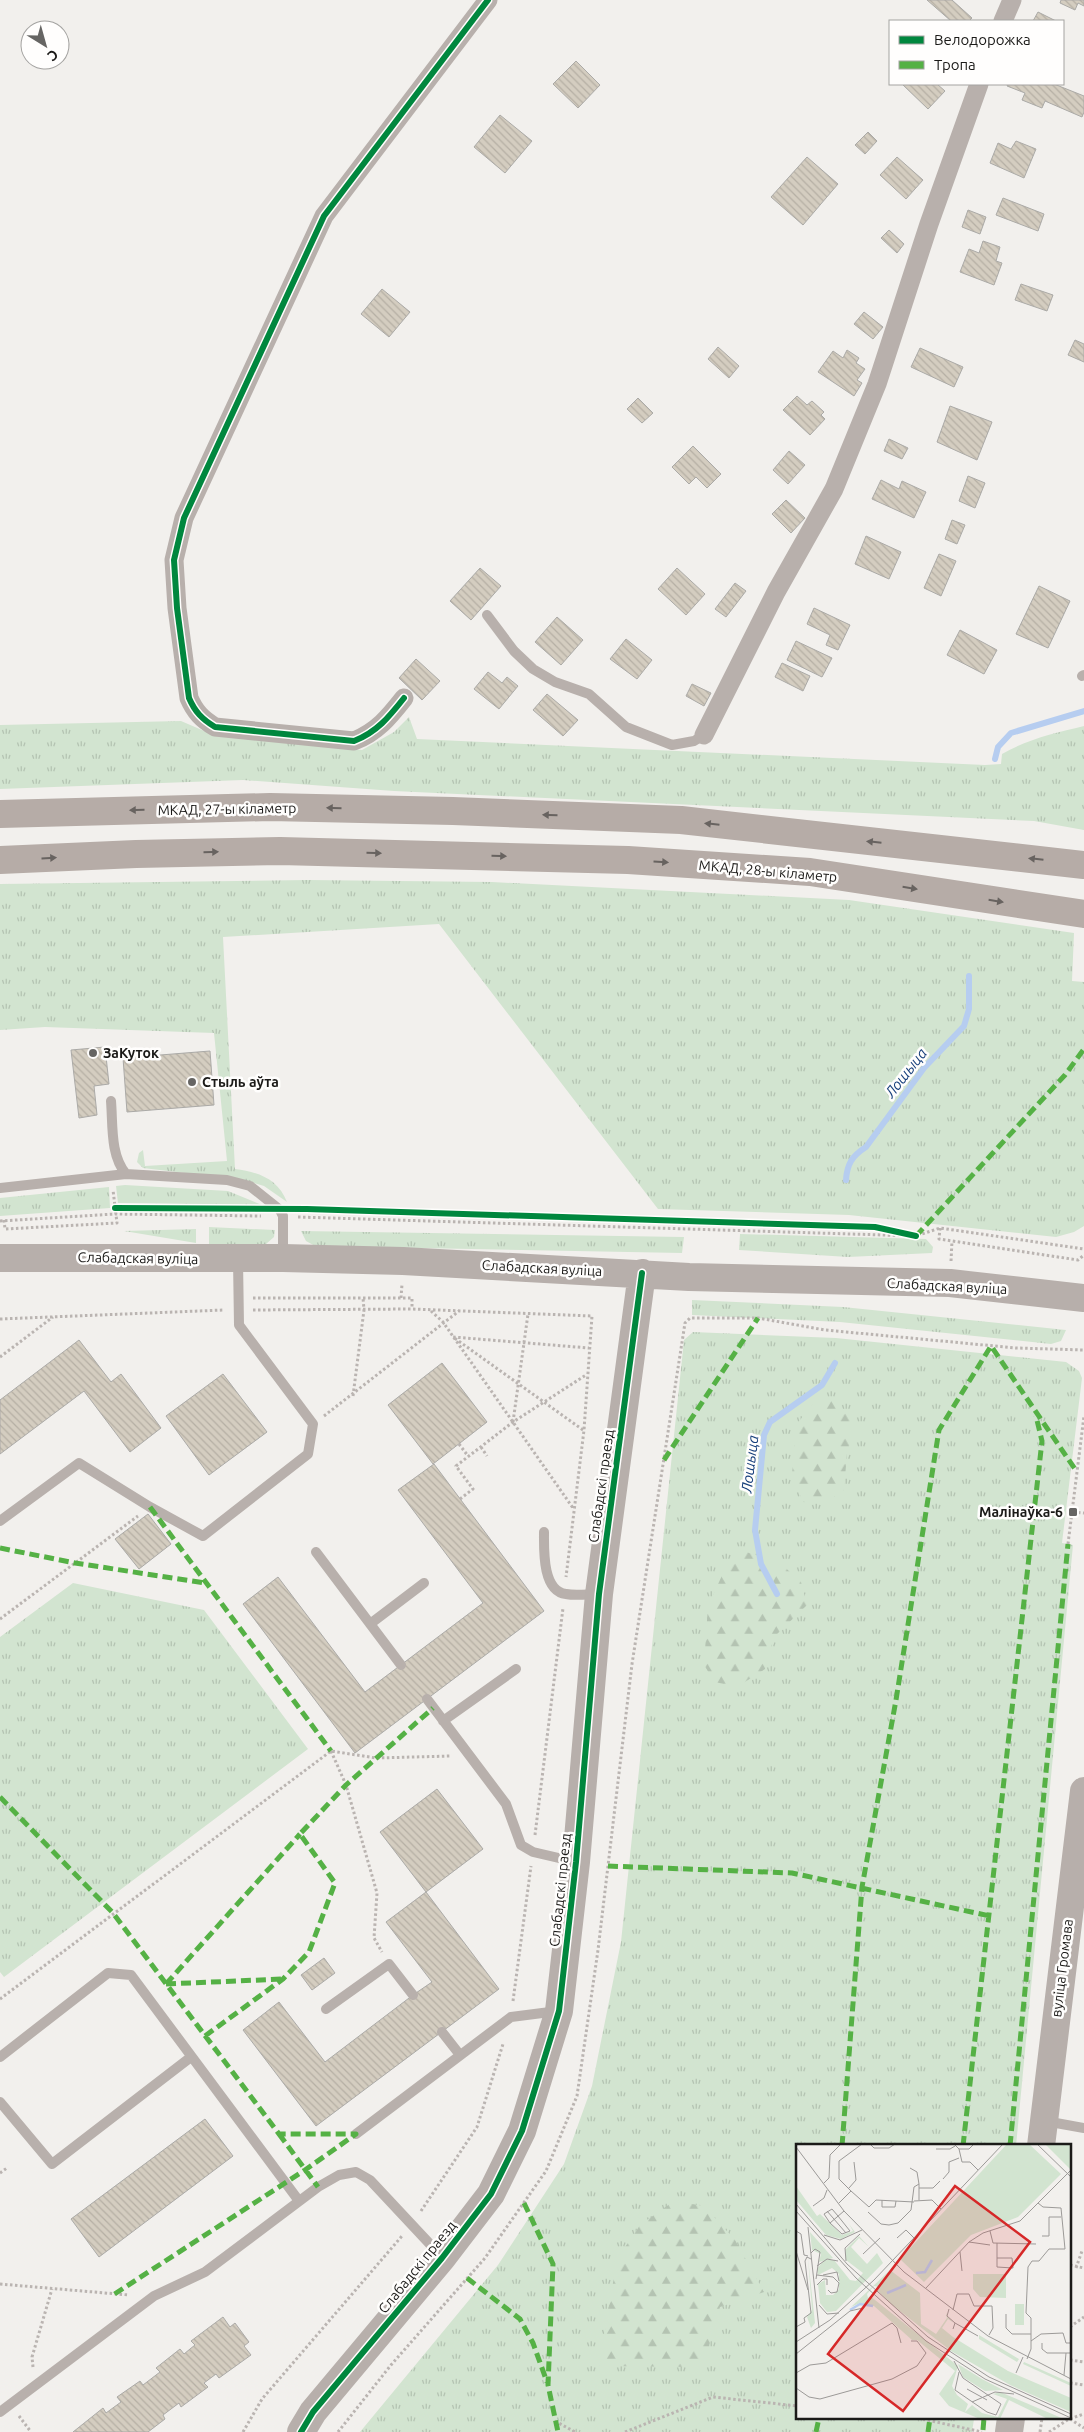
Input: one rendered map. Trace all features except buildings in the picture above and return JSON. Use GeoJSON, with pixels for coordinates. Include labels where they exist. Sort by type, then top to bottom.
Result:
{"type":"FeatureCollection","features":[{"type":"Feature","properties":{"kind":"highway","name":"МКАД, 27-ы кіламетр"},"geometry":{"type":"LineString","coordinates":[[0,814],[270,807],[453,811],[681,820],[1084,865]]}},
{"type":"Feature","properties":{"kind":"highway","name":"МКАД, 28-ы кіламетр"},"geometry":{"type":"LineString","coordinates":[[0,860],[136,854],[280,851],[628,860],[810,872],[1084,914]]}},
{"type":"Feature","properties":{"kind":"main road","name":"Слабадская вуліца"},"geometry":{"type":"LineString","coordinates":[[0,1258],[283,1258],[403,1261],[642,1274],[950,1283],[1084,1298]]}},
{"type":"Feature","properties":{"kind":"main road","name":"Слабадскі праезд"},"geometry":{"type":"LineString","coordinates":[[302,2432],[313,2412],[442,2258],[491,2194],[522,2131],[559,2011],[576,1862],[600,1594],[642,1274]]}},
{"type":"Feature","properties":{"kind":"main road","name":"вуліца Громава"},"geometry":{"type":"LineString","coordinates":[[1043,2133],[1084,1791]]}},
{"type":"Feature","properties":{"kind":"street"},"geometry":{"type":"LineString","coordinates":[[404,698],[383,725],[368,736],[354,741],[215,727],[204,721],[195,712],[190,698],[177,608],[174,560],[184,518],[324,216],[488,0]]}},
{"type":"Feature","properties":{"kind":"street"},"geometry":{"type":"LineString","coordinates":[[1003,20],[1012,0]]}},
{"type":"Feature","properties":{"kind":"street"},"geometry":{"type":"LineString","coordinates":[[704,735],[776,592],[834,489],[877,384],[929,224],[979,85]]}},
{"type":"Feature","properties":{"kind":"lane"},"geometry":{"type":"LineString","coordinates":[[487,615],[514,651],[533,669],[555,682],[589,694],[626,728],[672,745],[694,741],[704,735]]}},
{"type":"Feature","properties":{"kind":"lane"},"geometry":{"type":"LineString","coordinates":[[111,1101],[116,1157],[120,1167],[126,1174]]}},
{"type":"Feature","properties":{"kind":"lane"},"geometry":{"type":"LineString","coordinates":[[0,1188],[126,1174],[227,1180],[250,1186],[281,1212],[283,1258]]}},
{"type":"Feature","properties":{"kind":"lane"},"geometry":{"type":"LineString","coordinates":[[0,1521],[78,1463],[150,1507],[203,1536],[308,1454],[313,1424],[239,1325],[238,1259]]}},
{"type":"Feature","properties":{"kind":"lane"},"geometry":{"type":"LineString","coordinates":[[544,1532],[544,1565],[553,1587],[564,1594],[600,1594]]}},
{"type":"Feature","properties":{"kind":"lane"},"geometry":{"type":"LineString","coordinates":[[316,1552],[401,1665]]}},
{"type":"Feature","properties":{"kind":"lane"},"geometry":{"type":"LineString","coordinates":[[370,1624],[424,1583]]}},
{"type":"Feature","properties":{"kind":"lane"},"geometry":{"type":"LineString","coordinates":[[443,1721],[516,1669]]}},
{"type":"Feature","properties":{"kind":"lane"},"geometry":{"type":"LineString","coordinates":[[427,1699],[506,1804],[521,1845],[533,1852],[576,1862]]}},
{"type":"Feature","properties":{"kind":"lane"},"geometry":{"type":"LineString","coordinates":[[326,2009],[389,1964],[414,1996]]}},
{"type":"Feature","properties":{"kind":"lane"},"geometry":{"type":"LineString","coordinates":[[0,2057],[108,1973],[130,1976],[300,2202]]}},
{"type":"Feature","properties":{"kind":"lane"},"geometry":{"type":"LineString","coordinates":[[356,2134],[511,2017],[559,2011]]}},
{"type":"Feature","properties":{"kind":"lane"},"geometry":{"type":"LineString","coordinates":[[442,2032],[460,2055]]}},
{"type":"Feature","properties":{"kind":"lane"},"geometry":{"type":"LineString","coordinates":[[0,2102],[52,2164],[191,2057]]}},
{"type":"Feature","properties":{"kind":"lane"},"geometry":{"type":"LineString","coordinates":[[1043,2133],[1084,2128]]}},
{"type":"Feature","properties":{"kind":"lane"},"geometry":{"type":"LineString","coordinates":[[0,2412],[154,2296],[205,2272],[339,2175],[356,2172],[370,2180],[442,2258]]}},
{"type":"Feature","properties":{"kind":"path"},"geometry":{"type":"LineString","coordinates":[[114,1195],[115,1211],[116,1223],[5,1229],[1,1220],[115,1211],[281,1212],[916,1236],[940,1228],[1084,1249]]}},
{"type":"Feature","properties":{"kind":"path"},"geometry":{"type":"LineString","coordinates":[[875,1227],[916,1236]]}},
{"type":"Feature","properties":{"kind":"path"},"geometry":{"type":"LineString","coordinates":[[940,1228],[939,1240],[1078,1260],[1084,1255]]}},
{"type":"Feature","properties":{"kind":"path"},"geometry":{"type":"LineString","coordinates":[[238,1298],[412,1298],[412,1309]]}},
{"type":"Feature","properties":{"kind":"path"},"geometry":{"type":"LineString","coordinates":[[353,1396],[364,1310],[363,1298]]}},
{"type":"Feature","properties":{"kind":"path"},"geometry":{"type":"LineString","coordinates":[[0,1319],[238,1310],[412,1309],[592,1316],[586,1375],[584,1430],[558,1657],[511,2017],[476,2127],[411,2225],[262,2399],[243,2432]]}},
{"type":"Feature","properties":{"kind":"path"},"geometry":{"type":"LineString","coordinates":[[431,1310],[443,1322],[574,1509]]}},
{"type":"Feature","properties":{"kind":"path"},"geometry":{"type":"LineString","coordinates":[[313,1424],[353,1396],[443,1322],[460,1311]]}},
{"type":"Feature","properties":{"kind":"path"},"geometry":{"type":"LineString","coordinates":[[513,1422],[528,1314]]}},
{"type":"Feature","properties":{"kind":"path"},"geometry":{"type":"LineString","coordinates":[[0,1357],[53,1317]]}},
{"type":"Feature","properties":{"kind":"path"},"geometry":{"type":"LineString","coordinates":[[685,1323],[690,1318],[758,1318],[826,1330],[1016,1348],[1084,1350]]}},
{"type":"Feature","properties":{"kind":"path"},"geometry":{"type":"LineString","coordinates":[[453,1337],[589,1348]]}},
{"type":"Feature","properties":{"kind":"path"},"geometry":{"type":"LineString","coordinates":[[453,1337],[584,1430]]}},
{"type":"Feature","properties":{"kind":"path"},"geometry":{"type":"LineString","coordinates":[[460,1499],[473,1489],[456,1466],[513,1422],[586,1375]]}},
{"type":"Feature","properties":{"kind":"path"},"geometry":{"type":"LineString","coordinates":[[1068,1544],[1084,1416]]}},
{"type":"Feature","properties":{"kind":"path"},"geometry":{"type":"LineString","coordinates":[[459,1444],[468,1456]]}},
{"type":"Feature","properties":{"kind":"path"},"geometry":{"type":"LineString","coordinates":[[481,1447],[487,1456]]}},
{"type":"Feature","properties":{"kind":"path"},"geometry":{"type":"LineString","coordinates":[[0,1618],[150,1507]]}},
{"type":"Feature","properties":{"kind":"path"},"geometry":{"type":"LineString","coordinates":[[1072,1512],[1084,1513]]}},
{"type":"Feature","properties":{"kind":"path"},"geometry":{"type":"LineString","coordinates":[[330,1751],[346,1785],[377,1893],[374,1938],[389,1964]]}},
{"type":"Feature","properties":{"kind":"path"},"geometry":{"type":"LineString","coordinates":[[0,1999],[330,1751],[376,1758],[468,1755]]}},
{"type":"Feature","properties":{"kind":"path"},"geometry":{"type":"LineString","coordinates":[[0,2173],[7,2168]]}},
{"type":"Feature","properties":{"kind":"path"},"geometry":{"type":"LineString","coordinates":[[1076,2268],[1082,2251]]}},
{"type":"Feature","properties":{"kind":"path"},"geometry":{"type":"LineString","coordinates":[[1072,2265],[1076,2268],[1084,2268]]}},
{"type":"Feature","properties":{"kind":"path"},"geometry":{"type":"LineString","coordinates":[[0,2284],[113,2295],[154,2296]]}},
{"type":"Feature","properties":{"kind":"path"},"geometry":{"type":"LineString","coordinates":[[35,2385],[32,2357],[52,2289]]}},
{"type":"Feature","properties":{"kind":"path"},"geometry":{"type":"LineString","coordinates":[[1072,2326],[1084,2317]]}},
{"type":"Feature","properties":{"kind":"path"},"geometry":{"type":"LineString","coordinates":[[625,2432],[713,2398],[796,2406]]}},
{"type":"Feature","properties":{"kind":"path"},"geometry":{"type":"LineString","coordinates":[[1072,2418],[1084,2414]]}},
{"type":"Feature","properties":{"kind":"path"},"geometry":{"type":"LineString","coordinates":[[927,2420],[982,2432]]}},
{"type":"Feature","properties":{"kind":"path"},"geometry":{"type":"LineString","coordinates":[[1049,2432],[1067,2420]]}},
{"type":"Feature","properties":{"kind":"path"},"geometry":{"type":"LineString","coordinates":[[1071,2420],[1084,2428]]}},
{"type":"Feature","properties":{"kind":"path"},"geometry":{"type":"LineString","coordinates":[[555,2421],[576,2432]]}},
{"type":"Feature","properties":{"kind":"green space"},"geometry":{"type":"Polygon","coordinates":[[[409,717],[417,739],[985,765],[1001,764],[1002,754],[1022,744],[1084,726],[1084,830],[1034,821],[394,791],[243,780],[0,789],[0,725],[181,721],[216,736],[362,750],[394,732],[409,717]]]}},
{"type":"Feature","properties":{"kind":"green space"},"geometry":{"type":"Polygon","coordinates":[[[308,880],[492,882],[849,900],[1074,933],[1072,981],[1084,982],[1084,1226],[1074,1232],[1056,1237],[849,1215],[658,1209],[439,924],[223,937],[235,1169],[252,1172],[267,1178],[283,1194],[287,1202],[264,1186],[244,1180],[143,1168],[137,1162],[139,1153],[143,1150],[145,1166],[227,1161],[214,1033],[45,1027],[0,1030],[0,884],[308,880]]]}},
{"type":"Feature","properties":{"kind":"green space"},"geometry":{"type":"Polygon","coordinates":[[[116,1186],[228,1191],[262,1205],[118,1203],[116,1186]]]}},
{"type":"Feature","properties":{"kind":"green space"},"geometry":{"type":"Polygon","coordinates":[[[109,1187],[110,1208],[0,1216],[0,1198],[109,1187]]]}},
{"type":"Feature","properties":{"kind":"green space"},"geometry":{"type":"Polygon","coordinates":[[[209,1227],[275,1230],[274,1237],[266,1244],[209,1245],[209,1227]]]}},
{"type":"Feature","properties":{"kind":"green space"},"geometry":{"type":"Polygon","coordinates":[[[196,1229],[196,1243],[124,1231],[196,1229]]]}},
{"type":"Feature","properties":{"kind":"green space"},"geometry":{"type":"Polygon","coordinates":[[[301,1231],[684,1237],[682,1253],[315,1246],[306,1241],[301,1231]]]}},
{"type":"Feature","properties":{"kind":"green space"},"geometry":{"type":"Polygon","coordinates":[[[740,1234],[926,1239],[933,1247],[932,1253],[848,1257],[739,1250],[740,1234]]]}},
{"type":"Feature","properties":{"kind":"green space"},"geometry":{"type":"Polygon","coordinates":[[[692,1300],[843,1307],[1066,1330],[1061,1341],[1051,1344],[840,1322],[692,1315],[692,1300]]]}},
{"type":"Feature","properties":{"kind":"green space"},"geometry":{"type":"Polygon","coordinates":[[[693,1332],[836,1338],[1066,1362],[1079,1371],[1082,1378],[1062,1543],[1073,1545],[1016,2144],[796,2144],[796,2420],[974,2420],[972,2432],[360,2432],[498,2265],[564,2164],[592,2086],[621,1942],[684,1340],[693,1332]]]}},
{"type":"Feature","properties":{"kind":"green space"},"geometry":{"type":"Polygon","coordinates":[[[817,1399],[835,1401],[847,1413],[854,1431],[847,1453],[844,1490],[823,1504],[803,1502],[792,1475],[796,1425],[817,1399]]]}},
{"type":"Feature","properties":{"kind":"green space"},"geometry":{"type":"Polygon","coordinates":[[[746,1552],[779,1562],[801,1582],[807,1605],[774,1637],[765,1669],[737,1687],[715,1682],[704,1665],[708,1606],[730,1558],[746,1552]]]}},
{"type":"Feature","properties":{"kind":"green space"},"geometry":{"type":"Polygon","coordinates":[[[73,1583],[204,1610],[308,1749],[4,1977],[0,1972],[0,1637],[73,1583]]]}},
{"type":"Feature","properties":{"kind":"green space"},"geometry":{"type":"Polygon","coordinates":[[[674,2201],[704,2206],[735,2240],[764,2292],[720,2307],[703,2367],[599,2366],[617,2259],[640,2225],[674,2201]]]}},
{"type":"Feature","properties":{"kind":"waterway","name":"Лошыца"},"geometry":{"type":"LineString","coordinates":[[995,759],[998,747],[1011,733],[1084,711]]}},
{"type":"Feature","properties":{"kind":"waterway","name":"Лошыца"},"geometry":{"type":"LineString","coordinates":[[846,1180],[849,1165],[854,1157],[866,1147],[924,1068],[964,1026],[969,1009],[969,976]]}},
{"type":"Feature","properties":{"kind":"waterway","name":"Лошыца"},"geometry":{"type":"LineString","coordinates":[[777,1594],[761,1564],[755,1530],[764,1435],[770,1422],[822,1385],[835,1363]]}},
{"type":"Feature","properties":{"kind":"marked path"},"geometry":{"type":"LineString","coordinates":[[916,1236],[1065,1075],[1084,1049]]}},
{"type":"Feature","properties":{"kind":"marked path"},"geometry":{"type":"LineString","coordinates":[[664,1460],[758,1318]]}},
{"type":"Feature","properties":{"kind":"marked path"},"geometry":{"type":"LineString","coordinates":[[842,2144],[862,1887],[896,1700],[939,1430],[991,1346],[1077,1472]]}},
{"type":"Feature","properties":{"kind":"marked path"},"geometry":{"type":"LineString","coordinates":[[963,2144],[1042,1441],[1036,1416]]}},
{"type":"Feature","properties":{"kind":"marked path"},"geometry":{"type":"LineString","coordinates":[[150,1507],[331,1751]]}},
{"type":"Feature","properties":{"kind":"marked path"},"geometry":{"type":"LineString","coordinates":[[1010,2144],[1068,1544]]}},
{"type":"Feature","properties":{"kind":"marked path"},"geometry":{"type":"LineString","coordinates":[[0,1548],[75,1563],[205,1583]]}},
{"type":"Feature","properties":{"kind":"marked path"},"geometry":{"type":"LineString","coordinates":[[205,2036],[283,1979],[309,1952],[335,1883],[300,1834],[346,1785],[433,1708]]}},
{"type":"Feature","properties":{"kind":"marked path"},"geometry":{"type":"LineString","coordinates":[[0,1797],[113,1913],[279,2134],[356,2134],[305,2170],[113,2295]]}},
{"type":"Feature","properties":{"kind":"marked path"},"geometry":{"type":"LineString","coordinates":[[166,1984],[300,1834]]}},
{"type":"Feature","properties":{"kind":"marked path"},"geometry":{"type":"LineString","coordinates":[[608,1866],[792,1873],[990,1916]]}},
{"type":"Feature","properties":{"kind":"marked path"},"geometry":{"type":"LineString","coordinates":[[166,1984],[283,1979]]}},
{"type":"Feature","properties":{"kind":"marked path"},"geometry":{"type":"LineString","coordinates":[[279,2134],[318,2187]]}},
{"type":"Feature","properties":{"kind":"marked path"},"geometry":{"type":"LineString","coordinates":[[524,2203],[553,2264],[548,2385],[558,2432]]}},
{"type":"Feature","properties":{"kind":"marked path"},"geometry":{"type":"LineString","coordinates":[[467,2278],[520,2319],[533,2343],[547,2382]]}},
{"type":"Feature","properties":{"kind":"marked path"},"geometry":{"type":"LineString","coordinates":[[816,2432],[819,2420]]}},
{"type":"Feature","properties":{"kind":"marked path"},"geometry":{"type":"LineString","coordinates":[[928,2432],[930,2420]]}},
{"type":"Feature","properties":{"kind":"marked path"},"geometry":{"type":"LineString","coordinates":[[983,2430],[984,2420]]}},
{"type":"Feature","properties":{"kind":"cycle path"},"geometry":{"type":"LineString","coordinates":[[404,698],[388,718],[369,733],[354,741],[215,727],[199,715],[189,698],[177,608],[174,560],[184,518],[324,216],[488,0]]}},
{"type":"Feature","properties":{"kind":"cycle path"},"geometry":{"type":"LineString","coordinates":[[115,1208],[307,1209],[875,1227],[916,1236]]}},
{"type":"Feature","properties":{"kind":"cycle path"},"geometry":{"type":"LineString","coordinates":[[301,2432],[313,2412],[442,2258],[491,2194],[522,2131],[559,2011],[576,1862],[599,1594],[642,1273]]}},
{"type":"Feature","properties":{"kind":"place","name":"ЗаКуток"},"geometry":{"type":"Point","coordinates":[93,1053]}},
{"type":"Feature","properties":{"kind":"place","name":"Стыль аўта"},"geometry":{"type":"Point","coordinates":[192,1082]}},
{"type":"Feature","properties":{"kind":"place","name":"Малінаўка-6"},"geometry":{"type":"Point","coordinates":[1073,1512]}}]}
